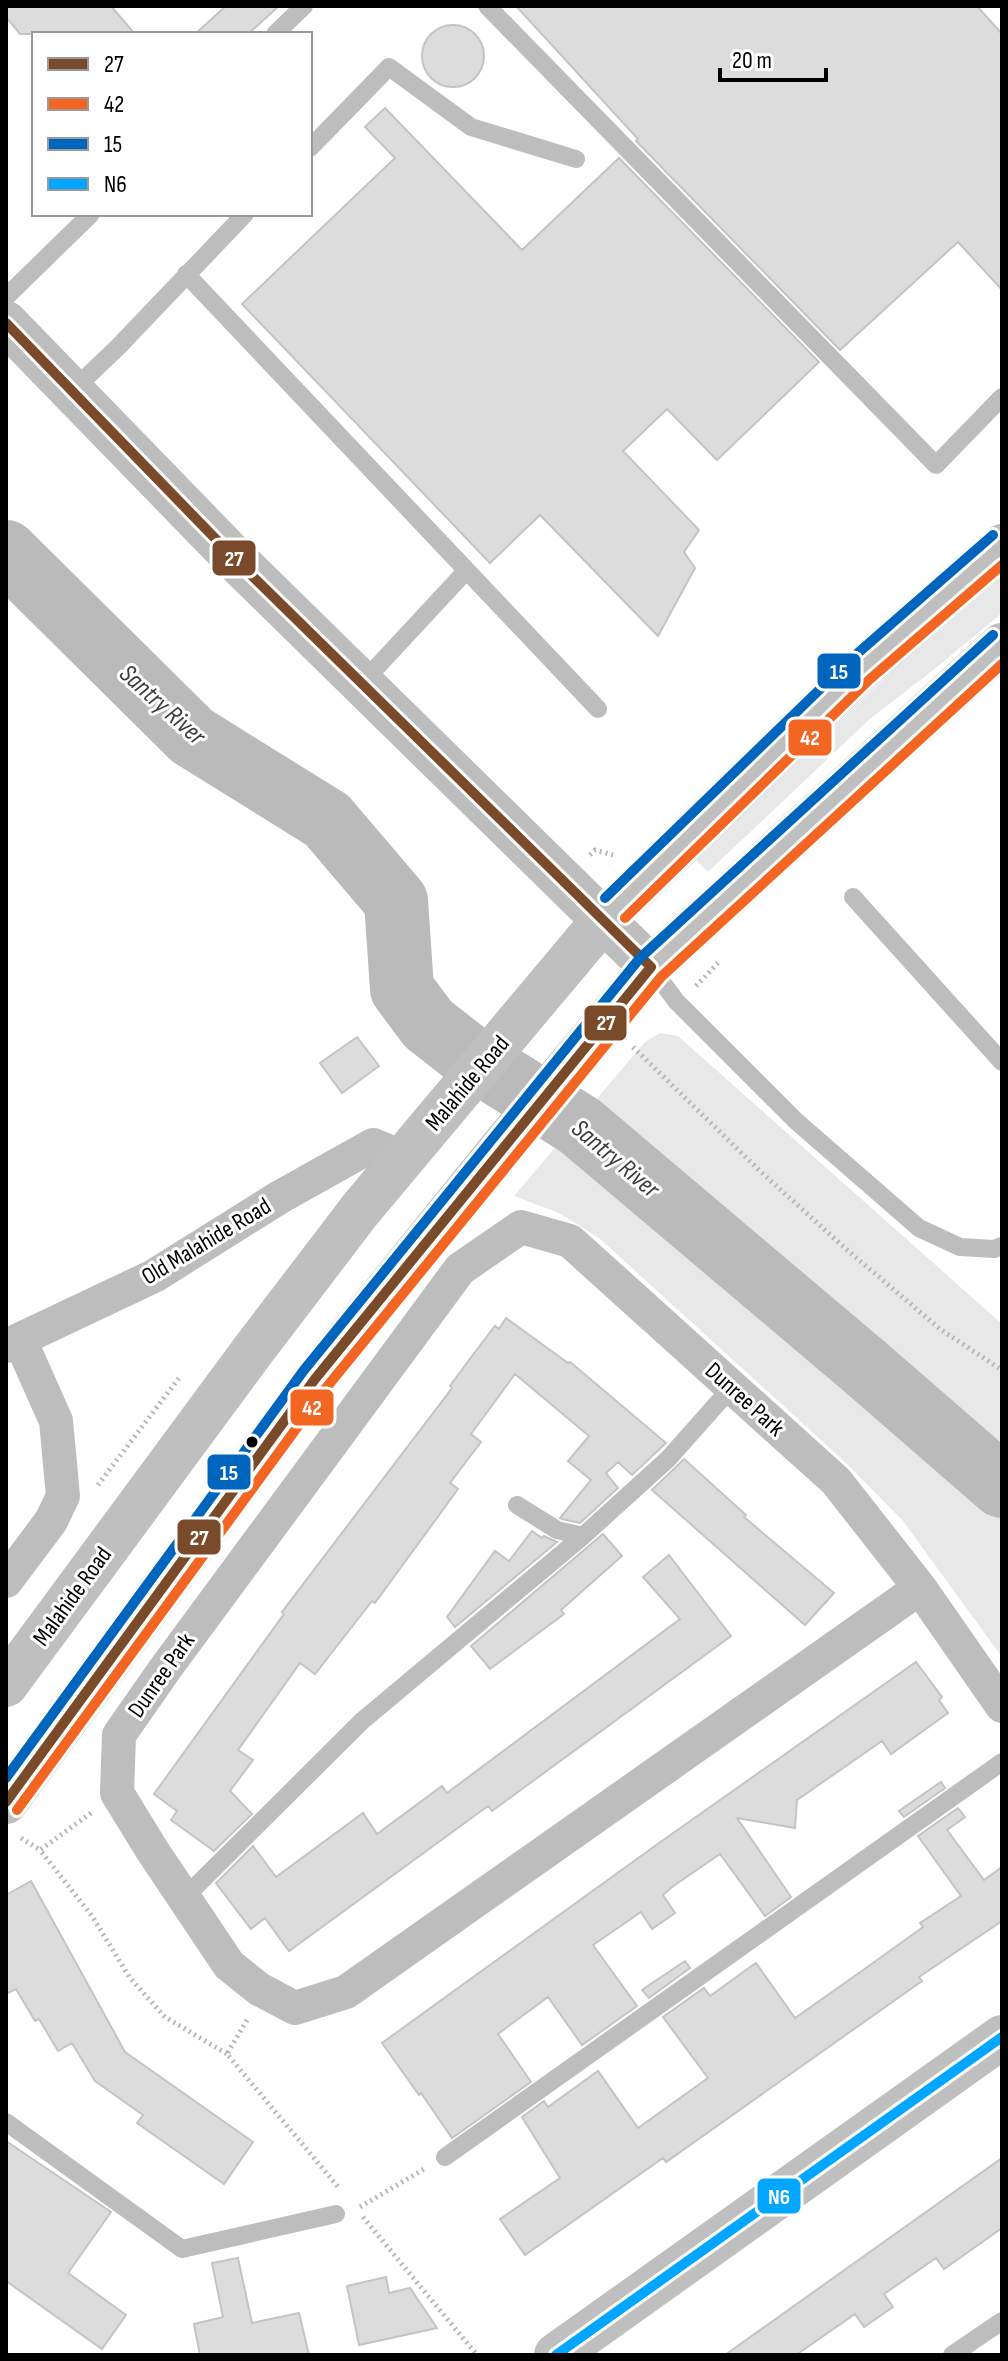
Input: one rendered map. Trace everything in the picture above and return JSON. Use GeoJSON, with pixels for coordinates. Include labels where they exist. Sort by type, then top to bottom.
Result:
{"type":"FeatureCollection","features":[{"type":"Feature","properties":{"kind":"main road","name":"Malahide Road"},"geometry":{"type":"LineString","coordinates":[[6,1685],[360,1210],[604,919],[861,669],[1002,546]]}},
{"type":"Feature","properties":{"kind":"main road"},"geometry":{"type":"LineString","coordinates":[[6,1802],[315,1379],[651,967],[1002,645]]}},
{"type":"Feature","properties":{"kind":"main road"},"geometry":{"type":"LineString","coordinates":[[556,2355],[1002,2037]]}},
{"type":"Feature","properties":{"kind":"street"},"geometry":{"type":"LineString","coordinates":[[6,323],[240,564],[651,967]]}},
{"type":"Feature","properties":{"kind":"street","name":"Old Malahide Road"},"geometry":{"type":"LineString","coordinates":[[13,1343],[154,1276],[280,1197],[373,1145],[404,1158]]}},
{"type":"Feature","properties":{"kind":"street","name":"Dunree Park"},"geometry":{"type":"LineString","coordinates":[[117,1793],[119,1735],[165,1669],[460,1269],[521,1227],[570,1241],[836,1481],[920,1588],[1002,1706]]}},
{"type":"Feature","properties":{"kind":"street"},"geometry":{"type":"LineString","coordinates":[[6,1581],[51,1521],[63,1496],[56,1421],[13,1343]]}},
{"type":"Feature","properties":{"kind":"street"},"geometry":{"type":"LineString","coordinates":[[117,1793],[229,1965],[259,1989],[295,2008],[346,1992],[920,1588]]}},
{"type":"Feature","properties":{"kind":"lane"},"geometry":{"type":"LineString","coordinates":[[277,32],[304,6]]}},
{"type":"Feature","properties":{"kind":"lane"},"geometry":{"type":"LineString","coordinates":[[487,6],[936,465],[1002,397]]}},
{"type":"Feature","properties":{"kind":"lane"},"geometry":{"type":"LineString","coordinates":[[312,146],[389,67],[471,127],[576,159]]}},
{"type":"Feature","properties":{"kind":"lane"},"geometry":{"type":"LineString","coordinates":[[6,297],[89,216]]}},
{"type":"Feature","properties":{"kind":"lane"},"geometry":{"type":"LineString","coordinates":[[72,391],[243,216]]}},
{"type":"Feature","properties":{"kind":"lane"},"geometry":{"type":"LineString","coordinates":[[186,274],[598,709]]}},
{"type":"Feature","properties":{"kind":"lane"},"geometry":{"type":"LineString","coordinates":[[361,684],[466,571]]}},
{"type":"Feature","properties":{"kind":"lane"},"geometry":{"type":"LineString","coordinates":[[853,897],[1002,1062]]}},
{"type":"Feature","properties":{"kind":"lane"},"geometry":{"type":"LineString","coordinates":[[651,967],[676,1001],[796,1121],[919,1228],[960,1247],[994,1249],[1002,1246]]}},
{"type":"Feature","properties":{"kind":"lane"},"geometry":{"type":"LineString","coordinates":[[185,1897],[362,1721],[583,1536],[668,1459],[732,1387]]}},
{"type":"Feature","properties":{"kind":"lane"},"geometry":{"type":"LineString","coordinates":[[517,1505],[557,1530],[583,1536]]}},
{"type":"Feature","properties":{"kind":"lane"},"geometry":{"type":"LineString","coordinates":[[445,2157],[1002,1762]]}},
{"type":"Feature","properties":{"kind":"lane"},"geometry":{"type":"LineString","coordinates":[[6,2122],[182,2249],[336,2214]]}},
{"type":"Feature","properties":{"kind":"lane"},"geometry":{"type":"LineString","coordinates":[[952,2355],[1002,2321]]}},
{"type":"Feature","properties":{"kind":"path"},"geometry":{"type":"LineString","coordinates":[[632,1046],[761,1172],[846,1249],[940,1329],[1002,1370]]}},
{"type":"Feature","properties":{"kind":"path"},"geometry":{"type":"LineString","coordinates":[[63,1496],[86,1502],[183,1373]]}},
{"type":"Feature","properties":{"kind":"path"},"geometry":{"type":"LineString","coordinates":[[117,1793],[40,1850],[92,1916],[130,1978],[165,2017],[227,2054],[477,2355]]}},
{"type":"Feature","properties":{"kind":"path"},"geometry":{"type":"LineString","coordinates":[[227,2054],[255,2007],[259,1989]]}},
{"type":"Feature","properties":{"kind":"path"},"geometry":{"type":"LineString","coordinates":[[336,2214],[356,2209],[445,2157]]}},
{"type":"Feature","properties":{"kind":"shaded area"},"geometry":{"type":"Polygon","coordinates":[[[1002,572],[1002,613],[871,718],[708,872],[695,859],[951,615],[1002,572]]]}},
{"type":"Feature","properties":{"kind":"shaded area"},"geometry":{"type":"Polygon","coordinates":[[[660,1033],[678,1036],[1002,1324],[1002,1657],[903,1521],[844,1461],[599,1238],[559,1213],[514,1196],[645,1042],[660,1033]]]}},
{"type":"Feature","properties":{"kind":"building"},"geometry":{"type":"Polygon","coordinates":[[[6,6],[111,6],[133,32],[20,34],[6,17],[6,6]]]}},
{"type":"Feature","properties":{"kind":"building"},"geometry":{"type":"Polygon","coordinates":[[[226,6],[279,6],[250,32],[197,32],[226,6]]]}},
{"type":"Feature","properties":{"kind":"building"},"geometry":{"type":"Polygon","coordinates":[[[516,6],[977,6],[1002,34],[1002,290],[958,242],[840,350],[636,141],[638,139],[516,6]]]}},
{"type":"Feature","properties":{"kind":"building"},"geometry":{"type":"Polygon","coordinates":[[[453,25],[475,34],[484,56],[475,78],[453,87],[431,78],[422,56],[431,34],[453,25]]]}},
{"type":"Feature","properties":{"kind":"building"},"geometry":{"type":"Polygon","coordinates":[[[385,108],[522,250],[619,158],[819,362],[717,460],[667,409],[623,451],[699,530],[684,552],[695,568],[658,636],[540,515],[490,563],[242,304],[395,158],[365,127],[385,108]]]}},
{"type":"Feature","properties":{"kind":"building"},"geometry":{"type":"Polygon","coordinates":[[[357,1037],[379,1066],[342,1093],[320,1063],[357,1037]]]}},
{"type":"Feature","properties":{"kind":"building"},"geometry":{"type":"Polygon","coordinates":[[[506,1318],[570,1362],[666,1443],[632,1475],[618,1462],[606,1473],[618,1488],[580,1523],[562,1519],[591,1480],[568,1461],[589,1436],[515,1374],[471,1434],[481,1442],[450,1483],[458,1489],[375,1603],[372,1601],[315,1674],[300,1663],[238,1750],[253,1760],[230,1791],[252,1814],[214,1851],[171,1820],[177,1811],[154,1794],[284,1614],[282,1612],[452,1388],[450,1386],[472,1356],[495,1326],[499,1329],[506,1318]]]}},
{"type":"Feature","properties":{"kind":"building"},"geometry":{"type":"Polygon","coordinates":[[[684,1459],[746,1515],[744,1517],[834,1593],[805,1625],[652,1490],[684,1459]]]}},
{"type":"Feature","properties":{"kind":"building"},"geometry":{"type":"Polygon","coordinates":[[[532,1531],[557,1542],[455,1627],[447,1617],[495,1551],[509,1561],[532,1531]]]}},
{"type":"Feature","properties":{"kind":"building"},"geometry":{"type":"Polygon","coordinates":[[[603,1534],[622,1556],[561,1610],[564,1614],[490,1669],[471,1646],[603,1534]]]}},
{"type":"Feature","properties":{"kind":"building"},"geometry":{"type":"Polygon","coordinates":[[[669,1555],[731,1636],[492,1811],[488,1806],[289,1951],[265,1918],[251,1929],[216,1883],[253,1846],[276,1877],[363,1813],[377,1834],[442,1786],[447,1793],[680,1619],[643,1577],[669,1555]]]}},
{"type":"Feature","properties":{"kind":"building"},"geometry":{"type":"Polygon","coordinates":[[[916,1662],[942,1697],[939,1700],[948,1713],[891,1754],[882,1741],[797,1800],[795,1828],[737,1818],[791,1897],[765,1916],[720,1854],[672,1887],[663,1895],[675,1913],[652,1929],[641,1912],[593,1945],[637,2006],[582,2045],[548,1997],[498,2034],[531,2082],[452,2138],[382,2043],[916,1662]]]}},
{"type":"Feature","properties":{"kind":"building"},"geometry":{"type":"Polygon","coordinates":[[[941,1782],[945,1788],[904,1817],[899,1811],[941,1782]]]}},
{"type":"Feature","properties":{"kind":"building"},"geometry":{"type":"Polygon","coordinates":[[[958,1808],[965,1817],[947,1830],[984,1880],[1002,1867],[1002,1921],[919,1977],[922,1981],[666,2162],[663,2158],[525,2255],[500,2219],[560,2178],[522,2117],[544,2101],[548,2107],[598,2071],[638,2128],[708,2078],[663,2017],[704,1988],[710,1996],[756,1963],[795,2018],[866,1968],[923,1927],[920,1923],[961,1896],[918,1836],[958,1808]]]}},
{"type":"Feature","properties":{"kind":"building"},"geometry":{"type":"Polygon","coordinates":[[[31,1881],[125,2052],[253,2142],[224,2184],[137,2123],[143,2115],[95,2081],[72,2043],[58,2051],[16,1989],[6,1994],[6,1895],[31,1881]]]}},
{"type":"Feature","properties":{"kind":"building"},"geometry":{"type":"Polygon","coordinates":[[[685,1961],[690,1968],[649,1998],[642,1990],[685,1961]]]}},
{"type":"Feature","properties":{"kind":"building"},"geometry":{"type":"Polygon","coordinates":[[[6,2141],[111,2212],[68,2273],[126,2315],[102,2349],[6,2281],[6,2141]]]}},
{"type":"Feature","properties":{"kind":"building"},"geometry":{"type":"Polygon","coordinates":[[[1002,2158],[1002,2228],[944,2269],[936,2258],[884,2294],[893,2307],[864,2327],[855,2314],[796,2355],[725,2355],[1002,2158]]]}},
{"type":"Feature","properties":{"kind":"building"},"geometry":{"type":"Polygon","coordinates":[[[238,2258],[252,2323],[299,2313],[309,2355],[200,2355],[194,2324],[223,2317],[212,2263],[238,2258]]]}},
{"type":"Feature","properties":{"kind":"building"},"geometry":{"type":"Polygon","coordinates":[[[386,2277],[389,2293],[410,2288],[437,2328],[359,2345],[347,2286],[386,2277]]]}},
{"type":"Feature","properties":{"kind":"waterway","name":"Santry River"},"geometry":{"type":"LineString","coordinates":[[6,552],[192,736],[327,820],[396,901],[402,989],[428,1024],[465,1053],[580,1126],[1002,1486]]}},
{"type":"Feature","properties":{"kind":"transit line","name":"27"},"geometry":{"type":"LineString","coordinates":[[6,323],[240,564],[651,967],[315,1379],[6,1802]]}},
{"type":"Feature","properties":{"kind":"transit line","name":"15"},"geometry":{"type":"LineString","coordinates":[[605,898],[851,659],[993,535]]}},
{"type":"Feature","properties":{"kind":"transit line","name":"42"},"geometry":{"type":"LineString","coordinates":[[625,918],[870,679],[1002,565]]}},
{"type":"Feature","properties":{"kind":"transit line","name":"15"},"geometry":{"type":"LineString","coordinates":[[6,1778],[304,1370],[640,958],[993,635]]}},
{"type":"Feature","properties":{"kind":"transit line","name":"42"},"geometry":{"type":"LineString","coordinates":[[17,1810],[326,1388],[661,977],[1002,664]]}},
{"type":"Feature","properties":{"kind":"transit line","name":"N6"},"geometry":{"type":"LineString","coordinates":[[556,2355],[1002,2037]]}}]}
